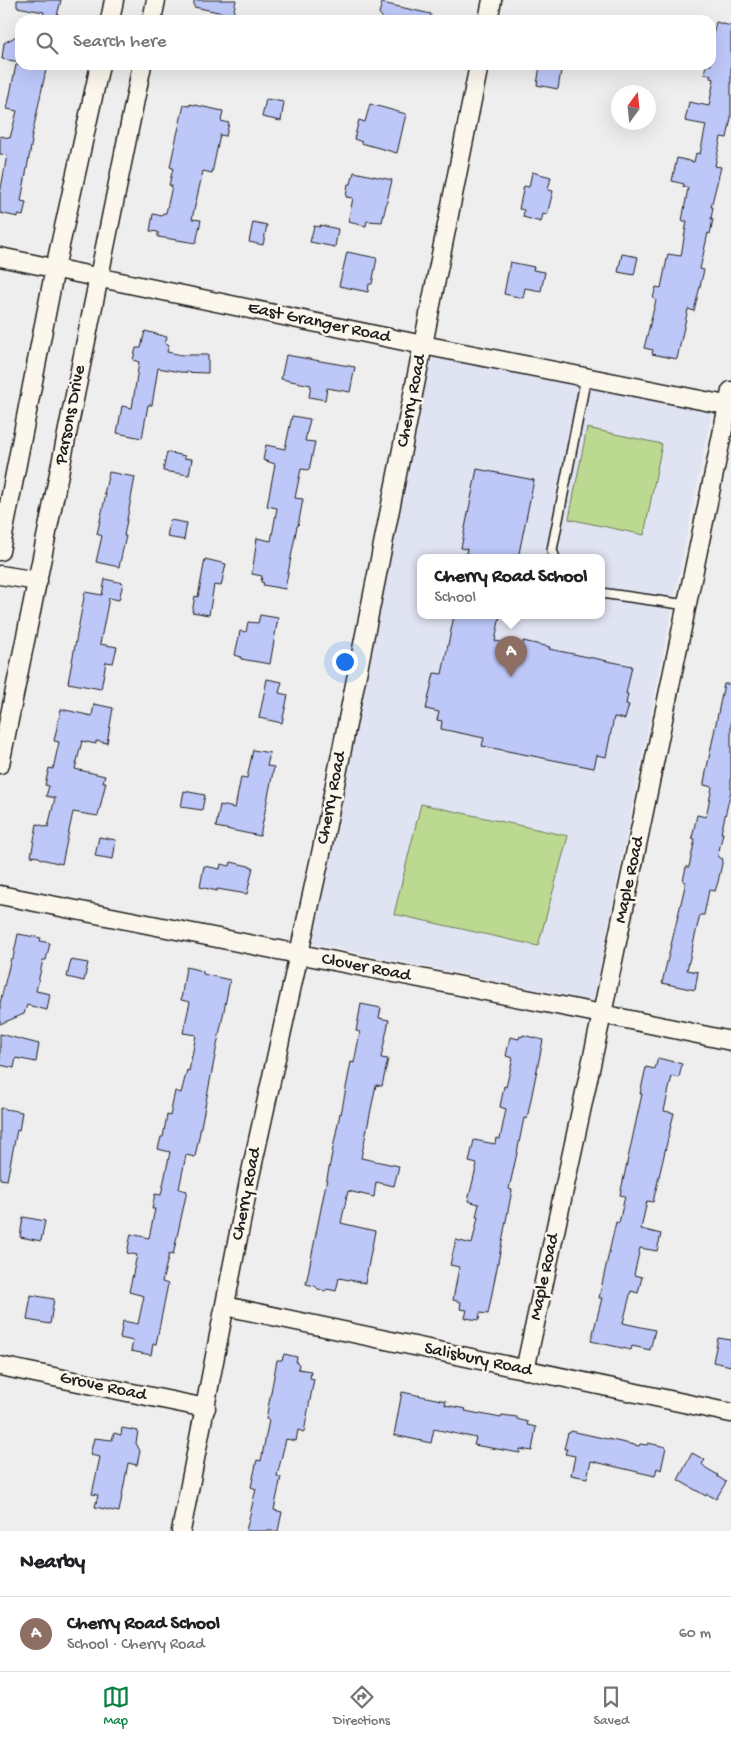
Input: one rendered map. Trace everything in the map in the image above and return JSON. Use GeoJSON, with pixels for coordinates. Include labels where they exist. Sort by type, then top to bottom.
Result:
{"type":"FeatureCollection","features":[{"type":"Feature","properties":{"kind":"street"},"geometry":{"type":"LineString","coordinates":[[111,15],[114,0]]}},
{"type":"Feature","properties":{"kind":"street"},"geometry":{"type":"LineString","coordinates":[[153,15],[156,0]]}},
{"type":"Feature","properties":{"kind":"street"},"geometry":{"type":"LineString","coordinates":[[489,15],[492,0]]}},
{"type":"Feature","properties":{"kind":"street"},"geometry":{"type":"LineString","coordinates":[[0,551],[55,268],[99,70]]}},
{"type":"Feature","properties":{"kind":"street","name":"Parsons Drive"},"geometry":{"type":"LineString","coordinates":[[0,764],[141,70]]}},
{"type":"Feature","properties":{"kind":"street","name":"Cherry Road"},"geometry":{"type":"LineString","coordinates":[[181,1531],[249,1181],[322,849],[478,70]]}},
{"type":"Feature","properties":{"kind":"street","name":"East Granger Road"},"geometry":{"type":"LineString","coordinates":[[0,257],[586,377],[730,400]]}},
{"type":"Feature","properties":{"kind":"street","name":"Maple Road"},"geometry":{"type":"LineString","coordinates":[[525,1370],[602,1014],[730,400]]}},
{"type":"Feature","properties":{"kind":"street"},"geometry":{"type":"LineString","coordinates":[[0,575],[38,581]]}},
{"type":"Feature","properties":{"kind":"street","name":"Clover Road"},"geometry":{"type":"LineString","coordinates":[[0,895],[731,1041]]}},
{"type":"Feature","properties":{"kind":"street","name":"Salisbury Road"},"geometry":{"type":"LineString","coordinates":[[225,1306],[731,1413]]}},
{"type":"Feature","properties":{"kind":"street","name":"Grove Road"},"geometry":{"type":"LineString","coordinates":[[0,1366],[206,1408]]}},
{"type":"Feature","properties":{"kind":"lane"},"geometry":{"type":"LineString","coordinates":[[554,554],[552,550],[586,377]]}},
{"type":"Feature","properties":{"kind":"lane"},"geometry":{"type":"LineString","coordinates":[[605,594],[687,605]]}},
{"type":"Feature","properties":{"kind":"shaded area"},"geometry":{"type":"Polygon","coordinates":[[[429,353],[712,411],[593,1001],[309,943],[429,353]]]}},
{"type":"Feature","properties":{"kind":"green space"},"geometry":{"type":"Polygon","coordinates":[[[587,428],[662,444],[644,535],[569,519],[587,428]]]}},
{"type":"Feature","properties":{"kind":"green space"},"geometry":{"type":"Polygon","coordinates":[[[421,804],[568,836],[538,946],[394,914],[421,804]]]}},
{"type":"Feature","properties":{"kind":"building"},"geometry":{"type":"Polygon","coordinates":[[[17,0],[61,0],[57,15],[43,15],[44,12],[17,7],[17,0]]]}},
{"type":"Feature","properties":{"kind":"building"},"geometry":{"type":"Polygon","coordinates":[[[194,0],[236,0],[233,15],[194,7],[194,0]]]}},
{"type":"Feature","properties":{"kind":"building"},"geometry":{"type":"Polygon","coordinates":[[[382,3],[431,14],[380,15],[379,13],[382,3]]]}},
{"type":"Feature","properties":{"kind":"building"},"geometry":{"type":"Polygon","coordinates":[[[716,22],[731,26],[731,118],[727,138],[721,137],[715,166],[721,167],[711,207],[713,207],[711,219],[713,219],[710,234],[708,233],[700,269],[704,270],[694,311],[688,309],[677,359],[652,354],[653,350],[644,348],[656,300],[653,298],[656,287],[661,288],[668,254],[681,256],[687,221],[682,221],[688,188],[683,187],[684,184],[672,181],[677,158],[694,162],[696,153],[700,154],[706,125],[685,121],[689,102],[709,106],[714,79],[710,78],[711,75],[704,74],[705,70],[716,70],[716,22]]]}},
{"type":"Feature","properties":{"kind":"building"},"geometry":{"type":"Polygon","coordinates":[[[15,37],[15,61],[2,59],[4,43],[15,37]]]}},
{"type":"Feature","properties":{"kind":"building"},"geometry":{"type":"Polygon","coordinates":[[[15,70],[46,70],[31,140],[21,201],[26,202],[23,216],[18,215],[18,217],[0,213],[0,194],[7,155],[0,154],[0,136],[10,138],[17,111],[7,109],[15,70]]]}},
{"type":"Feature","properties":{"kind":"building"},"geometry":{"type":"Polygon","coordinates":[[[539,70],[561,70],[558,89],[537,85],[539,70]]]}},
{"type":"Feature","properties":{"kind":"building"},"geometry":{"type":"Polygon","coordinates":[[[266,99],[284,102],[281,121],[262,117],[266,99]]]}},
{"type":"Feature","properties":{"kind":"building"},"geometry":{"type":"Polygon","coordinates":[[[190,104],[223,111],[221,121],[229,123],[226,136],[220,135],[212,173],[203,171],[192,219],[201,220],[196,243],[158,237],[158,232],[150,231],[153,214],[162,216],[163,213],[166,213],[172,186],[169,185],[173,168],[170,167],[174,148],[184,105],[190,106],[190,104]]]}},
{"type":"Feature","properties":{"kind":"building"},"geometry":{"type":"Polygon","coordinates":[[[370,104],[406,114],[397,153],[361,143],[354,139],[359,120],[365,122],[370,104]]]}},
{"type":"Feature","properties":{"kind":"building"},"geometry":{"type":"Polygon","coordinates":[[[354,172],[392,180],[382,222],[367,221],[366,226],[348,222],[353,198],[346,197],[348,184],[351,184],[354,172]]]}},
{"type":"Feature","properties":{"kind":"building"},"geometry":{"type":"Polygon","coordinates":[[[532,172],[551,177],[548,190],[553,191],[547,215],[543,214],[541,222],[523,217],[524,210],[519,209],[524,186],[529,187],[532,172]]]}},
{"type":"Feature","properties":{"kind":"building"},"geometry":{"type":"Polygon","coordinates":[[[253,222],[267,225],[263,245],[249,242],[253,222]]]}},
{"type":"Feature","properties":{"kind":"building"},"geometry":{"type":"Polygon","coordinates":[[[320,225],[338,229],[335,247],[310,242],[314,226],[320,227],[320,225]]]}},
{"type":"Feature","properties":{"kind":"building"},"geometry":{"type":"Polygon","coordinates":[[[347,252],[377,258],[372,284],[369,284],[368,292],[339,286],[347,252]]]}},
{"type":"Feature","properties":{"kind":"building"},"geometry":{"type":"Polygon","coordinates":[[[622,254],[638,257],[634,275],[618,272],[622,254]]]}},
{"type":"Feature","properties":{"kind":"building"},"geometry":{"type":"Polygon","coordinates":[[[510,262],[534,267],[533,270],[545,272],[541,291],[525,288],[523,298],[504,294],[510,262]]]}},
{"type":"Feature","properties":{"kind":"building"},"geometry":{"type":"Polygon","coordinates":[[[145,331],[167,337],[165,344],[169,345],[167,352],[182,355],[208,355],[208,373],[180,372],[158,368],[152,405],[148,405],[142,438],[117,433],[122,406],[132,408],[139,362],[133,360],[136,348],[141,348],[145,331]]]}},
{"type":"Feature","properties":{"kind":"building"},"geometry":{"type":"Polygon","coordinates":[[[286,355],[355,367],[350,392],[327,388],[325,400],[309,397],[311,385],[281,379],[286,355]]]}},
{"type":"Feature","properties":{"kind":"building"},"geometry":{"type":"Polygon","coordinates":[[[292,416],[310,419],[305,441],[315,442],[309,470],[301,469],[295,498],[303,499],[285,589],[263,585],[264,583],[261,582],[262,576],[252,574],[257,538],[271,541],[277,508],[267,506],[275,464],[263,460],[266,445],[285,449],[292,416]]]}},
{"type":"Feature","properties":{"kind":"building"},"geometry":{"type":"Polygon","coordinates":[[[167,452],[192,459],[189,475],[163,471],[167,452]]]}},
{"type":"Feature","properties":{"kind":"building"},"geometry":{"type":"Polygon","coordinates":[[[477,469],[534,480],[519,554],[466,554],[467,549],[461,548],[477,469]]]}},
{"type":"Feature","properties":{"kind":"building"},"geometry":{"type":"Polygon","coordinates":[[[109,472],[135,477],[119,567],[96,562],[102,536],[97,534],[109,472]]]}},
{"type":"Feature","properties":{"kind":"building"},"geometry":{"type":"Polygon","coordinates":[[[170,520],[187,523],[184,540],[167,537],[170,520]]]}},
{"type":"Feature","properties":{"kind":"building"},"geometry":{"type":"Polygon","coordinates":[[[205,559],[226,564],[221,586],[214,585],[209,615],[192,612],[195,596],[198,597],[205,559]]]}},
{"type":"Feature","properties":{"kind":"building"},"geometry":{"type":"Polygon","coordinates":[[[105,579],[123,583],[119,600],[109,598],[100,644],[117,647],[113,663],[106,662],[101,689],[68,683],[85,592],[102,595],[105,579]]]}},
{"type":"Feature","properties":{"kind":"building"},"geometry":{"type":"Polygon","coordinates":[[[260,615],[278,618],[270,664],[241,659],[241,657],[235,655],[240,631],[246,632],[248,622],[258,623],[260,615]]]}},
{"type":"Feature","properties":{"kind":"building"},"geometry":{"type":"Polygon","coordinates":[[[453,619],[499,619],[495,641],[523,646],[523,641],[550,647],[549,649],[632,666],[626,694],[628,694],[626,704],[629,705],[625,719],[614,717],[606,757],[597,755],[594,768],[482,746],[484,738],[441,729],[442,721],[437,720],[439,712],[426,709],[434,673],[442,674],[453,619]]]}},
{"type":"Feature","properties":{"kind":"building"},"geometry":{"type":"Polygon","coordinates":[[[267,679],[282,682],[279,693],[288,695],[282,723],[259,718],[267,679]]]}},
{"type":"Feature","properties":{"kind":"building"},"geometry":{"type":"Polygon","coordinates":[[[724,684],[731,684],[731,791],[721,833],[723,833],[718,857],[723,859],[718,882],[715,891],[709,890],[704,915],[700,915],[687,970],[698,972],[695,990],[662,983],[686,882],[683,881],[686,867],[689,867],[695,839],[692,838],[697,815],[706,817],[712,787],[704,785],[704,782],[724,684]]]}},
{"type":"Feature","properties":{"kind":"building"},"geometry":{"type":"Polygon","coordinates":[[[94,704],[113,708],[107,743],[96,741],[96,744],[82,741],[75,769],[105,776],[103,782],[106,782],[98,816],[73,812],[62,864],[31,856],[37,824],[48,827],[55,798],[46,796],[49,786],[45,785],[49,768],[53,769],[59,742],[54,741],[61,709],[92,716],[94,704]]]}},
{"type":"Feature","properties":{"kind":"building"},"geometry":{"type":"Polygon","coordinates":[[[253,750],[270,753],[267,766],[274,767],[260,836],[216,827],[220,805],[235,808],[241,777],[247,778],[253,750]]]}},
{"type":"Feature","properties":{"kind":"building"},"geometry":{"type":"Polygon","coordinates":[[[184,791],[205,795],[202,810],[181,807],[184,791]]]}},
{"type":"Feature","properties":{"kind":"building"},"geometry":{"type":"Polygon","coordinates":[[[99,837],[116,840],[113,859],[95,856],[99,837]]]}},
{"type":"Feature","properties":{"kind":"building"},"geometry":{"type":"Polygon","coordinates":[[[231,862],[253,867],[247,894],[200,887],[204,866],[220,869],[221,864],[230,866],[231,862]]]}},
{"type":"Feature","properties":{"kind":"building"},"geometry":{"type":"Polygon","coordinates":[[[18,934],[41,938],[40,941],[50,943],[46,960],[43,960],[36,991],[50,994],[47,1010],[27,1005],[24,1014],[0,1024],[0,1003],[18,934]]]}},
{"type":"Feature","properties":{"kind":"building"},"geometry":{"type":"Polygon","coordinates":[[[71,960],[88,963],[84,981],[67,977],[71,960]]]}},
{"type":"Feature","properties":{"kind":"building"},"geometry":{"type":"Polygon","coordinates":[[[186,967],[203,971],[203,974],[230,980],[195,1157],[186,1155],[179,1189],[187,1191],[173,1255],[169,1254],[162,1282],[168,1284],[156,1344],[153,1344],[151,1355],[131,1351],[133,1341],[120,1338],[123,1321],[138,1324],[144,1296],[129,1292],[137,1255],[127,1253],[131,1234],[149,1238],[155,1209],[152,1209],[155,1194],[161,1195],[170,1152],[158,1149],[161,1137],[163,1137],[167,1115],[170,1116],[175,1091],[181,1093],[187,1070],[189,1071],[196,1035],[183,1033],[190,1002],[181,1000],[186,967]]]}},
{"type":"Feature","properties":{"kind":"building"},"geometry":{"type":"Polygon","coordinates":[[[361,1004],[381,1008],[379,1018],[389,1020],[381,1058],[388,1059],[382,1086],[376,1085],[361,1158],[399,1166],[394,1186],[376,1182],[374,1197],[348,1191],[341,1223],[375,1231],[365,1283],[339,1278],[336,1291],[327,1289],[325,1291],[306,1284],[351,1062],[354,1063],[360,1032],[356,1031],[361,1004]]]}},
{"type":"Feature","properties":{"kind":"building"},"geometry":{"type":"Polygon","coordinates":[[[0,1034],[39,1044],[36,1062],[16,1058],[14,1068],[0,1065],[0,1034]]]}},
{"type":"Feature","properties":{"kind":"building"},"geometry":{"type":"Polygon","coordinates":[[[523,1035],[543,1040],[527,1119],[524,1118],[509,1189],[512,1190],[488,1314],[480,1313],[479,1320],[465,1318],[467,1310],[460,1309],[461,1302],[453,1300],[459,1267],[450,1265],[456,1240],[472,1244],[478,1217],[476,1217],[479,1204],[468,1201],[477,1164],[469,1162],[474,1140],[495,1144],[496,1138],[500,1139],[506,1109],[500,1107],[504,1086],[506,1087],[513,1058],[506,1056],[510,1037],[519,1039],[523,1035]]]}},
{"type":"Feature","properties":{"kind":"building"},"geometry":{"type":"Polygon","coordinates":[[[658,1058],[682,1064],[679,1078],[672,1076],[664,1111],[674,1113],[653,1202],[647,1201],[641,1229],[661,1234],[657,1251],[640,1248],[634,1275],[642,1277],[638,1293],[631,1291],[623,1323],[655,1330],[650,1350],[632,1346],[631,1350],[591,1341],[602,1298],[599,1298],[616,1222],[619,1223],[625,1196],[620,1195],[646,1067],[655,1069],[658,1058]]]}},
{"type":"Feature","properties":{"kind":"building"},"geometry":{"type":"Polygon","coordinates":[[[0,1108],[22,1112],[7,1180],[0,1179],[0,1108]]]}},
{"type":"Feature","properties":{"kind":"building"},"geometry":{"type":"Polygon","coordinates":[[[23,1217],[45,1221],[41,1241],[20,1237],[23,1217]]]}},
{"type":"Feature","properties":{"kind":"building"},"geometry":{"type":"Polygon","coordinates":[[[31,1295],[54,1299],[50,1324],[27,1320],[31,1295]]]}},
{"type":"Feature","properties":{"kind":"building"},"geometry":{"type":"Polygon","coordinates":[[[718,1338],[731,1340],[731,1366],[713,1362],[718,1338]]]}},
{"type":"Feature","properties":{"kind":"building"},"geometry":{"type":"Polygon","coordinates":[[[284,1354],[297,1357],[298,1369],[311,1371],[310,1378],[314,1379],[304,1432],[298,1430],[296,1441],[286,1439],[277,1476],[281,1477],[274,1510],[282,1512],[278,1531],[246,1531],[256,1489],[251,1487],[257,1460],[261,1461],[269,1420],[266,1419],[277,1360],[282,1360],[284,1354]]]}},
{"type":"Feature","properties":{"kind":"building"},"geometry":{"type":"Polygon","coordinates":[[[402,1392],[446,1401],[445,1405],[466,1409],[465,1411],[501,1418],[502,1415],[517,1417],[517,1419],[528,1422],[527,1425],[536,1427],[532,1451],[520,1449],[520,1453],[474,1445],[476,1438],[434,1429],[431,1443],[394,1435],[402,1392]]]}},
{"type":"Feature","properties":{"kind":"building"},"geometry":{"type":"Polygon","coordinates":[[[122,1428],[138,1431],[136,1443],[140,1451],[137,1465],[128,1463],[119,1512],[95,1507],[98,1495],[92,1494],[100,1457],[90,1455],[94,1438],[112,1440],[114,1433],[121,1435],[122,1428]]]}},
{"type":"Feature","properties":{"kind":"building"},"geometry":{"type":"Polygon","coordinates":[[[571,1431],[639,1446],[640,1444],[647,1445],[648,1443],[666,1447],[661,1470],[657,1468],[655,1476],[591,1461],[587,1478],[571,1475],[575,1456],[565,1454],[567,1449],[564,1449],[568,1433],[571,1431]]]}},
{"type":"Feature","properties":{"kind":"building"},"geometry":{"type":"Polygon","coordinates":[[[692,1453],[705,1460],[702,1464],[726,1482],[716,1499],[707,1494],[706,1496],[678,1480],[692,1453]]]}},
{"type":"Feature","properties":{"kind":"place","name":"Cherry Road School"},"geometry":{"type":"Point","coordinates":[511,677]}}]}
